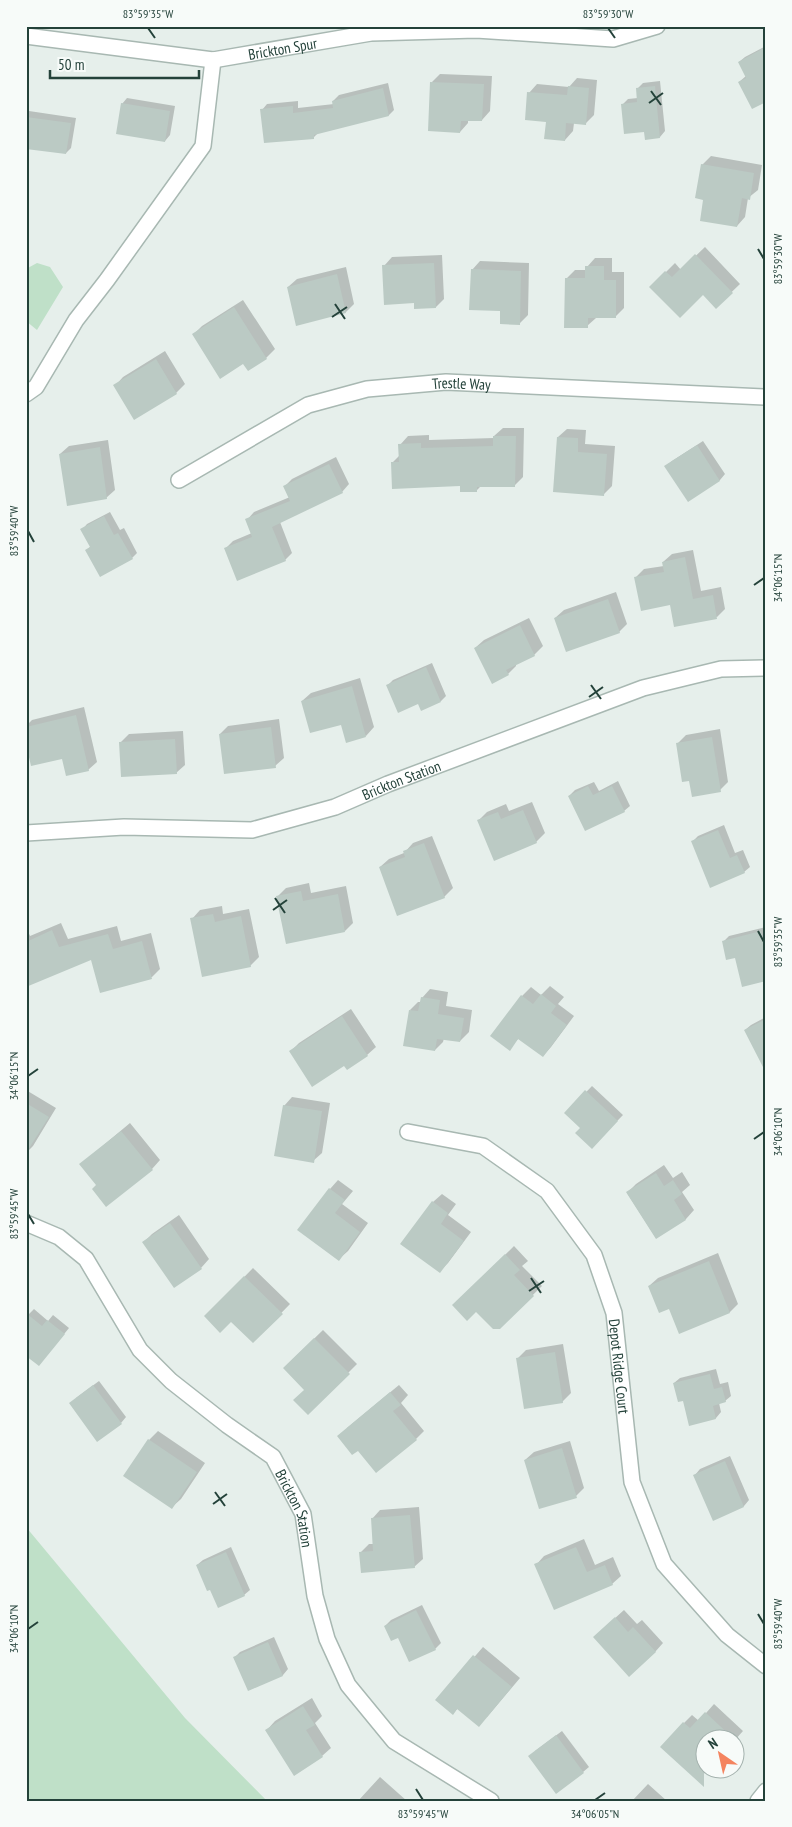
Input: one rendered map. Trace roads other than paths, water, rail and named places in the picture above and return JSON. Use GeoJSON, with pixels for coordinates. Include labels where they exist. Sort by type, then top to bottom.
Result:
{"type":"FeatureCollection","features":[{"type":"Feature","properties":{"kind":"street","name":"Brickton Spur"},"geometry":{"type":"LineString","coordinates":[[26,36],[213,60],[371,32],[476,30],[613,39],[657,26]]}},
{"type":"Feature","properties":{"kind":"street"},"geometry":{"type":"LineString","coordinates":[[26,394],[36,387],[76,320],[203,146],[213,60]]}},
{"type":"Feature","properties":{"kind":"street","name":"Trestle Way"},"geometry":{"type":"LineString","coordinates":[[179,480],[308,405],[367,389],[446,382],[766,397]]}},
{"type":"Feature","properties":{"kind":"street","name":"Brickton Station"},"geometry":{"type":"LineString","coordinates":[[26,833],[124,827],[252,830],[335,807],[388,784],[643,688],[721,669],[766,668]]}},
{"type":"Feature","properties":{"kind":"street","name":"Depot Ridge Court"},"geometry":{"type":"LineString","coordinates":[[408,1132],[483,1146],[547,1191],[594,1255],[614,1313],[632,1482],[664,1564],[727,1635],[766,1666]]}},
{"type":"Feature","properties":{"kind":"street","name":"Brickton Station"},"geometry":{"type":"LineString","coordinates":[[26,1223],[58,1237],[86,1259],[140,1350],[171,1381],[227,1425],[274,1457],[303,1514],[315,1596],[327,1639],[348,1685],[394,1741],[491,1801]]}},
{"type":"Feature","properties":{"kind":"street"},"geometry":{"type":"LineString","coordinates":[[758,1801],[766,1791]]}}]}
